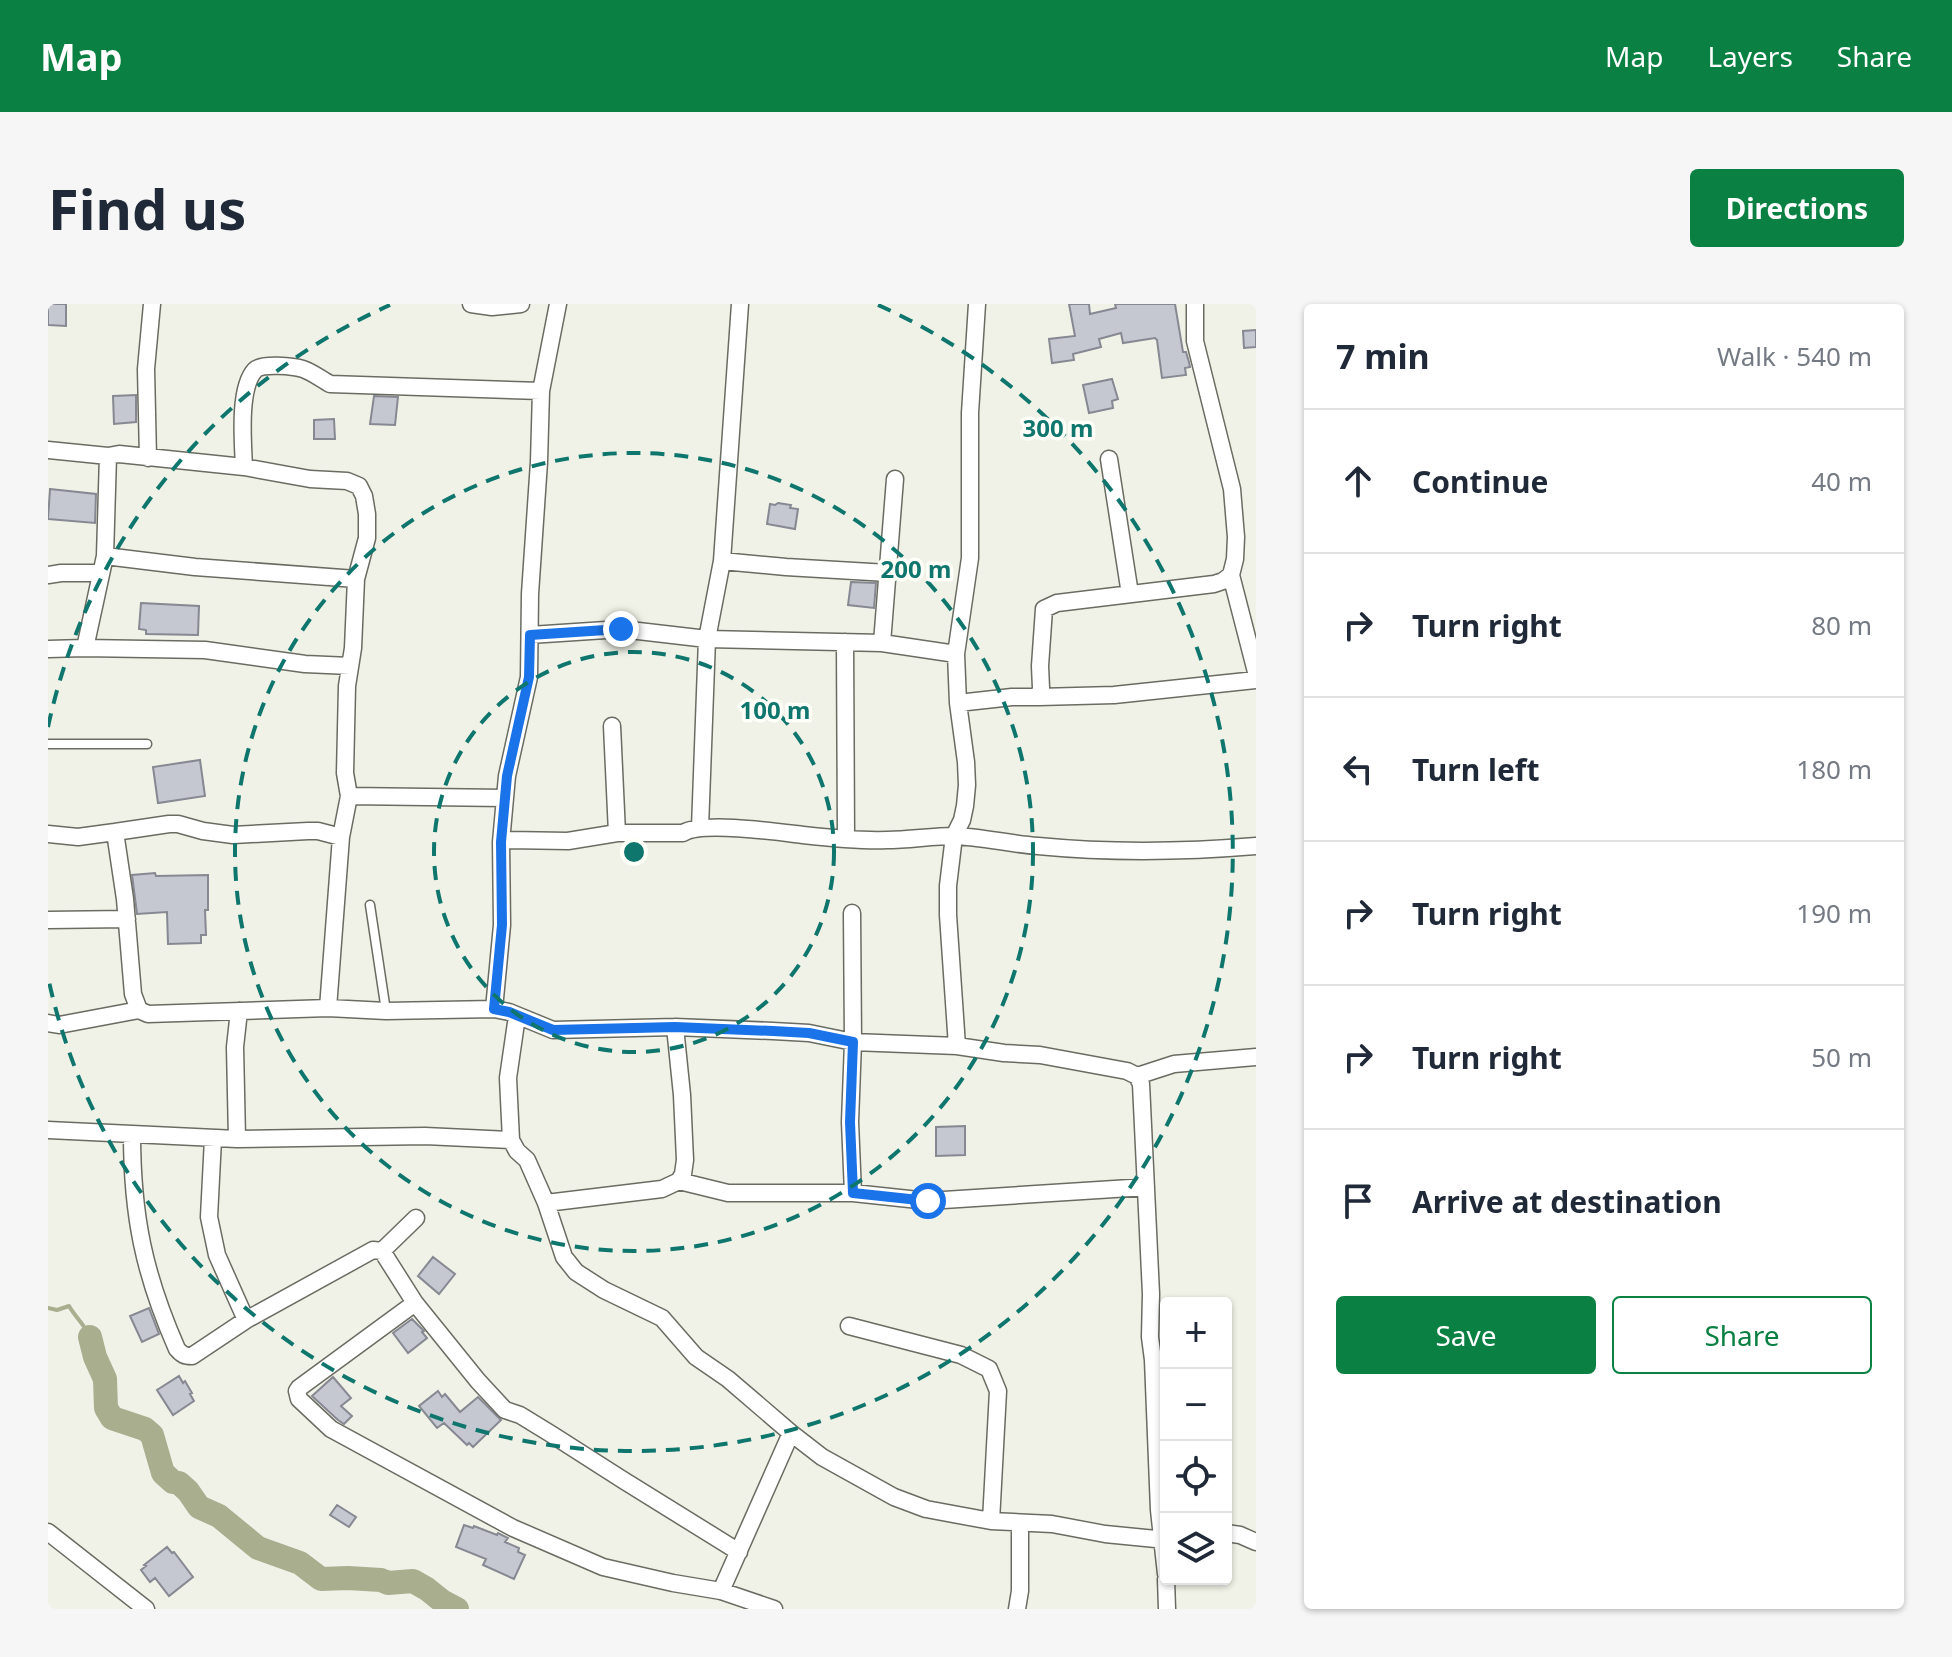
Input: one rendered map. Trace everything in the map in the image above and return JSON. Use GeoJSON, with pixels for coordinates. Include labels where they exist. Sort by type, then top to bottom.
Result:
{"type":"FeatureCollection","features":[{"type":"Feature","properties":{"kind":"street"},"geometry":{"type":"LineString","coordinates":[[148,458],[146,369],[152,304]]}},
{"type":"Feature","properties":{"kind":"street"},"geometry":{"type":"LineString","coordinates":[[471,304],[492,307],[521,304]]}},
{"type":"Feature","properties":{"kind":"street"},"geometry":{"type":"LineString","coordinates":[[494,1009],[502,925],[501,842],[507,776],[529,677],[530,594],[541,391],[558,304]]}},
{"type":"Feature","properties":{"kind":"street"},"geometry":{"type":"LineString","coordinates":[[700,828],[707,639],[722,561],[740,304]]}},
{"type":"Feature","properties":{"kind":"street"},"geometry":{"type":"LineString","coordinates":[[957,1046],[948,886],[954,836],[962,820],[967,785],[956,654],[970,558],[970,413],[977,304]]}},
{"type":"Feature","properties":{"kind":"street"},"geometry":{"type":"LineString","coordinates":[[1195,304],[1195,341],[1232,489],[1236,537],[1231,575],[1256,672]]}},
{"type":"Feature","properties":{"kind":"street"},"geometry":{"type":"LineString","coordinates":[[244,467],[242,426],[245,390],[255,369],[263,365],[301,369],[330,384],[541,391]]}},
{"type":"Feature","properties":{"kind":"street"},"geometry":{"type":"LineString","coordinates":[[48,450],[244,467],[310,479],[347,481],[359,486],[367,514],[367,538],[356,579],[353,648],[347,686],[345,773],[349,796],[341,837],[328,1008]]}},
{"type":"Feature","properties":{"kind":"street"},"geometry":{"type":"LineString","coordinates":[[85,648],[103,565],[108,456]]}},
{"type":"Feature","properties":{"kind":"street"},"geometry":{"type":"LineString","coordinates":[[1109,459],[1130,594]]}},
{"type":"Feature","properties":{"kind":"street"},"geometry":{"type":"LineString","coordinates":[[882,643],[895,479]]}},
{"type":"Feature","properties":{"kind":"street"},"geometry":{"type":"LineString","coordinates":[[722,561],[888,573]]}},
{"type":"Feature","properties":{"kind":"street"},"geometry":{"type":"LineString","coordinates":[[48,575],[103,565],[195,567],[356,579]]}},
{"type":"Feature","properties":{"kind":"street"},"geometry":{"type":"LineString","coordinates":[[1039,697],[1044,609],[1057,603],[1214,584],[1231,575]]}},
{"type":"Feature","properties":{"kind":"street"},"geometry":{"type":"LineString","coordinates":[[530,635],[621,629],[707,639],[882,643],[956,654]]}},
{"type":"Feature","properties":{"kind":"street"},"geometry":{"type":"LineString","coordinates":[[845,642],[846,838]]}},
{"type":"Feature","properties":{"kind":"street"},"geometry":{"type":"LineString","coordinates":[[48,649],[205,650],[305,664],[350,666]]}},
{"type":"Feature","properties":{"kind":"street"},"geometry":{"type":"LineString","coordinates":[[958,703],[1012,697],[1114,695],[1256,680]]}},
{"type":"Feature","properties":{"kind":"street"},"geometry":{"type":"LineString","coordinates":[[612,726],[617,833]]}},
{"type":"Feature","properties":{"kind":"street"},"geometry":{"type":"LineString","coordinates":[[349,796],[505,798]]}},
{"type":"Feature","properties":{"kind":"street"},"geometry":{"type":"LineString","coordinates":[[48,834],[78,837],[169,824],[233,835],[308,831],[341,837]]}},
{"type":"Feature","properties":{"kind":"street"},"geometry":{"type":"LineString","coordinates":[[501,842],[568,841],[617,833],[683,833],[700,828],[770,830],[887,840],[954,836],[1105,850],[1215,850],[1256,846]]}},
{"type":"Feature","properties":{"kind":"street"},"geometry":{"type":"LineString","coordinates":[[115,832],[133,994],[139,1010]]}},
{"type":"Feature","properties":{"kind":"street"},"geometry":{"type":"LineString","coordinates":[[852,913],[850,1122],[853,1193]]}},
{"type":"Feature","properties":{"kind":"street"},"geometry":{"type":"LineString","coordinates":[[48,920],[127,919]]}},
{"type":"Feature","properties":{"kind":"street"},"geometry":{"type":"LineString","coordinates":[[48,1023],[59,1025],[139,1010],[148,1014],[328,1008],[386,1011],[494,1009],[553,1030],[675,1027],[809,1033],[853,1042],[957,1046],[1040,1055],[1127,1071],[1137,1076],[1141,1084],[1160,1515]]}},
{"type":"Feature","properties":{"kind":"street"},"geometry":{"type":"LineString","coordinates":[[237,1139],[235,1047],[239,1011]]}},
{"type":"Feature","properties":{"kind":"street"},"geometry":{"type":"LineString","coordinates":[[517,1016],[508,1078],[511,1140],[527,1160],[546,1203],[564,1257],[576,1272],[604,1290],[662,1318],[696,1357],[728,1379],[822,1457],[894,1497],[926,1509],[991,1521],[1052,1524],[1160,1540]]}},
{"type":"Feature","properties":{"kind":"street"},"geometry":{"type":"LineString","coordinates":[[546,1203],[662,1189],[679,1181],[685,1160],[675,1027]]}},
{"type":"Feature","properties":{"kind":"street"},"geometry":{"type":"LineString","coordinates":[[1137,1076],[1174,1064],[1256,1057]]}},
{"type":"Feature","properties":{"kind":"street"},"geometry":{"type":"LineString","coordinates":[[48,1130],[213,1139],[425,1136],[511,1140]]}},
{"type":"Feature","properties":{"kind":"street"},"geometry":{"type":"LineString","coordinates":[[132,1134],[136,1217],[148,1275],[181,1354],[192,1356],[246,1320],[373,1250],[382,1251]]}},
{"type":"Feature","properties":{"kind":"street"},"geometry":{"type":"LineString","coordinates":[[213,1139],[209,1217],[217,1255],[246,1320]]}},
{"type":"Feature","properties":{"kind":"street"},"geometry":{"type":"LineString","coordinates":[[679,1181],[728,1193],[853,1193],[928,1201],[1146,1187]]}},
{"type":"Feature","properties":{"kind":"street"},"geometry":{"type":"LineString","coordinates":[[382,1251],[416,1218]]}},
{"type":"Feature","properties":{"kind":"street"},"geometry":{"type":"LineString","coordinates":[[382,1251],[415,1303],[505,1410],[520,1415],[739,1552]]}},
{"type":"Feature","properties":{"kind":"street"},"geometry":{"type":"LineString","coordinates":[[415,1303],[299,1388],[299,1399],[331,1429],[513,1528],[603,1567],[721,1591],[774,1609]]}},
{"type":"Feature","properties":{"kind":"street"},"geometry":{"type":"LineString","coordinates":[[849,1326],[961,1355],[989,1369],[998,1391],[991,1521]]}},
{"type":"Feature","properties":{"kind":"street"},"geometry":{"type":"LineString","coordinates":[[721,1591],[791,1433]]}},
{"type":"Feature","properties":{"kind":"street"},"geometry":{"type":"LineString","coordinates":[[1017,1609],[1020,1523]]}},
{"type":"Feature","properties":{"kind":"street"},"geometry":{"type":"LineString","coordinates":[[48,1532],[146,1609]]}},
{"type":"Feature","properties":{"kind":"street"},"geometry":{"type":"LineString","coordinates":[[1232,1534],[1256,1542]]}},
{"type":"Feature","properties":{"kind":"street"},"geometry":{"type":"LineString","coordinates":[[1166,1585],[1167,1609]]}},
{"type":"Feature","properties":{"kind":"lane"},"geometry":{"type":"LineString","coordinates":[[48,744],[147,744]]}},
{"type":"Feature","properties":{"kind":"lane"},"geometry":{"type":"LineString","coordinates":[[370,905],[386,1011]]}},
{"type":"Feature","properties":{"kind":"building"},"geometry":{"type":"Polygon","coordinates":[[[48,304],[66,304],[66,326],[48,325],[48,304]]]}},
{"type":"Feature","properties":{"kind":"building"},"geometry":{"type":"Polygon","coordinates":[[[1069,304],[1089,304],[1090,314],[1116,308],[1115,304],[1175,304],[1183,352],[1186,352],[1190,367],[1185,368],[1186,375],[1162,378],[1157,340],[1123,343],[1121,333],[1099,339],[1101,347],[1073,354],[1074,360],[1052,363],[1049,339],[1075,336],[1069,304]]]}},
{"type":"Feature","properties":{"kind":"building"},"geometry":{"type":"Polygon","coordinates":[[[1256,330],[1256,347],[1244,348],[1243,331],[1256,330]]]}},
{"type":"Feature","properties":{"kind":"building"},"geometry":{"type":"Polygon","coordinates":[[[1112,379],[1118,399],[1112,401],[1113,408],[1089,413],[1083,385],[1112,379]]]}},
{"type":"Feature","properties":{"kind":"building"},"geometry":{"type":"Polygon","coordinates":[[[136,395],[136,422],[114,424],[113,396],[136,395]]]}},
{"type":"Feature","properties":{"kind":"building"},"geometry":{"type":"Polygon","coordinates":[[[374,396],[398,397],[395,425],[370,424],[374,396]]]}},
{"type":"Feature","properties":{"kind":"building"},"geometry":{"type":"Polygon","coordinates":[[[334,419],[335,439],[314,439],[314,420],[334,419]]]}},
{"type":"Feature","properties":{"kind":"building"},"geometry":{"type":"Polygon","coordinates":[[[50,489],[96,494],[95,523],[48,519],[50,489]]]}},
{"type":"Feature","properties":{"kind":"building"},"geometry":{"type":"Polygon","coordinates":[[[770,504],[798,509],[795,529],[767,524],[770,504]]]}},
{"type":"Feature","properties":{"kind":"building"},"geometry":{"type":"Polygon","coordinates":[[[851,582],[876,583],[874,608],[848,605],[851,582]]]}},
{"type":"Feature","properties":{"kind":"building"},"geometry":{"type":"Polygon","coordinates":[[[141,603],[199,606],[198,635],[146,634],[146,630],[139,629],[141,603]]]}},
{"type":"Feature","properties":{"kind":"building"},"geometry":{"type":"Polygon","coordinates":[[[200,760],[205,796],[158,803],[153,767],[200,760]]]}},
{"type":"Feature","properties":{"kind":"building"},"geometry":{"type":"Polygon","coordinates":[[[155,873],[156,876],[208,875],[206,935],[201,935],[201,943],[168,944],[167,912],[137,914],[132,875],[155,873]]]}},
{"type":"Feature","properties":{"kind":"building"},"geometry":{"type":"Polygon","coordinates":[[[965,1126],[965,1155],[936,1156],[936,1127],[965,1126]]]}},
{"type":"Feature","properties":{"kind":"building"},"geometry":{"type":"Polygon","coordinates":[[[433,1257],[455,1274],[439,1294],[418,1276],[433,1257]]]}},
{"type":"Feature","properties":{"kind":"building"},"geometry":{"type":"Polygon","coordinates":[[[149,1308],[159,1334],[142,1342],[130,1316],[149,1308]]]}},
{"type":"Feature","properties":{"kind":"building"},"geometry":{"type":"Polygon","coordinates":[[[412,1319],[427,1338],[408,1353],[393,1333],[412,1319]]]}},
{"type":"Feature","properties":{"kind":"building"},"geometry":{"type":"Polygon","coordinates":[[[179,1376],[183,1383],[185,1381],[194,1401],[173,1415],[157,1390],[179,1376]]]}},
{"type":"Feature","properties":{"kind":"building"},"geometry":{"type":"Polygon","coordinates":[[[333,1377],[351,1398],[341,1406],[352,1416],[344,1424],[312,1396],[333,1377]]]}},
{"type":"Feature","properties":{"kind":"building"},"geometry":{"type":"Polygon","coordinates":[[[438,1391],[442,1397],[445,1394],[460,1412],[478,1397],[501,1420],[473,1447],[469,1443],[467,1445],[444,1423],[437,1428],[419,1406],[438,1391]]]}},
{"type":"Feature","properties":{"kind":"building"},"geometry":{"type":"Polygon","coordinates":[[[337,1505],[356,1517],[349,1527],[330,1515],[337,1505]]]}},
{"type":"Feature","properties":{"kind":"building"},"geometry":{"type":"Polygon","coordinates":[[[464,1525],[498,1533],[508,1538],[505,1542],[519,1548],[518,1552],[525,1555],[514,1579],[483,1565],[486,1559],[456,1547],[464,1525]]]}},
{"type":"Feature","properties":{"kind":"building"},"geometry":{"type":"Polygon","coordinates":[[[167,1547],[193,1577],[169,1596],[155,1578],[150,1582],[141,1570],[167,1547]]]}},
{"type":"Feature","properties":{"kind":"waterway"},"geometry":{"type":"LineString","coordinates":[[48,1308],[57,1310],[69,1306],[90,1337]]}},
{"type":"Feature","properties":{"kind":"waterway"},"geometry":{"type":"LineString","coordinates":[[90,1337],[105,1379],[106,1408],[112,1418],[145,1429],[152,1435],[163,1473],[188,1491],[199,1507],[219,1516],[258,1548],[300,1563],[321,1579],[348,1578],[388,1583],[413,1581],[457,1609]]}},
{"type":"Feature","properties":{"kind":"route"},"geometry":{"type":"LineString","coordinates":[[621,629],[530,635],[529,677],[507,776],[501,842],[502,925],[494,1009],[553,1030],[709,1028],[809,1033],[853,1042],[850,1122],[853,1193],[928,1201]]}}]}
